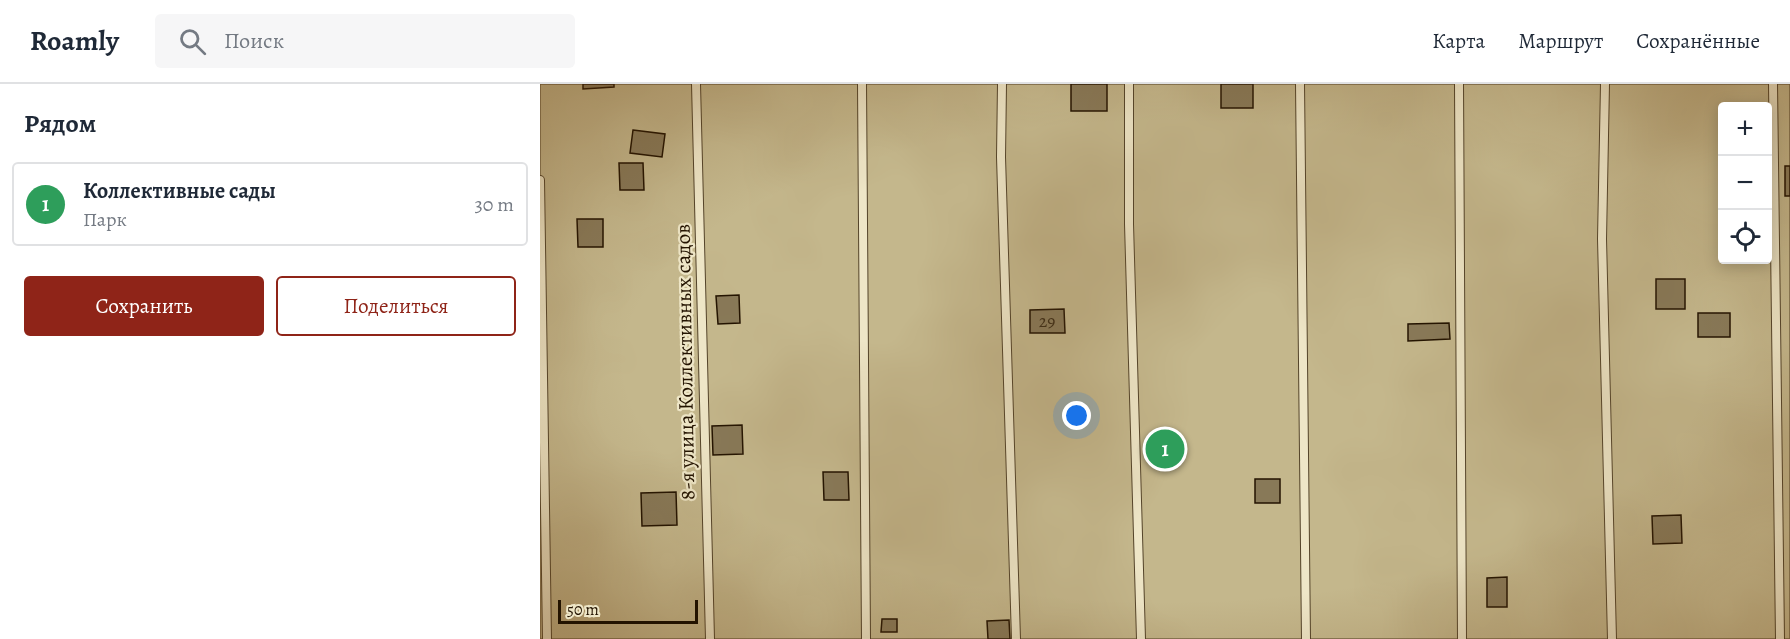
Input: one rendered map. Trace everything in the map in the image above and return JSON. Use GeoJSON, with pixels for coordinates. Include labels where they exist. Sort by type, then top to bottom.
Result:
{"type":"FeatureCollection","features":[{"type":"Feature","properties":{"kind":"lane","name":"8-я улица Коллективных садов"},"geometry":{"type":"LineString","coordinates":[[696,84],[710,639]]}},
{"type":"Feature","properties":{"kind":"lane"},"geometry":{"type":"LineString","coordinates":[[862,84],[866,639]]}},
{"type":"Feature","properties":{"kind":"lane"},"geometry":{"type":"LineString","coordinates":[[1002,84],[1001,157],[1016,639]]}},
{"type":"Feature","properties":{"kind":"lane"},"geometry":{"type":"LineString","coordinates":[[1129,84],[1129,224],[1141,639]]}},
{"type":"Feature","properties":{"kind":"lane"},"geometry":{"type":"LineString","coordinates":[[1300,84],[1306,639]]}},
{"type":"Feature","properties":{"kind":"lane"},"geometry":{"type":"LineString","coordinates":[[1459,84],[1462,639]]}},
{"type":"Feature","properties":{"kind":"lane"},"geometry":{"type":"LineString","coordinates":[[1605,84],[1602,240],[1612,639]]}},
{"type":"Feature","properties":{"kind":"lane"},"geometry":{"type":"LineString","coordinates":[[1773,84],[1780,639]]}},
{"type":"Feature","properties":{"kind":"lane"},"geometry":{"type":"LineString","coordinates":[[540,180],[547,639]]}},
{"type":"Feature","properties":{"kind":"shaded area"},"geometry":{"type":"Polygon","coordinates":[[[540,84],[1790,84],[1790,639],[540,639],[540,84]]]}},
{"type":"Feature","properties":{"kind":"building"},"geometry":{"type":"Polygon","coordinates":[[[583,84],[614,84],[614,87],[583,89],[583,84]]]}},
{"type":"Feature","properties":{"kind":"building"},"geometry":{"type":"Polygon","coordinates":[[[1071,84],[1107,84],[1107,111],[1071,111],[1071,84]]]}},
{"type":"Feature","properties":{"kind":"building"},"geometry":{"type":"Polygon","coordinates":[[[1221,84],[1253,84],[1253,108],[1221,108],[1221,84]]]}},
{"type":"Feature","properties":{"kind":"building"},"geometry":{"type":"Polygon","coordinates":[[[633,130],[665,134],[662,157],[630,153],[633,130]]]}},
{"type":"Feature","properties":{"kind":"building"},"geometry":{"type":"Polygon","coordinates":[[[619,163],[643,163],[644,190],[620,190],[619,163]]]}},
{"type":"Feature","properties":{"kind":"building"},"geometry":{"type":"Polygon","coordinates":[[[1785,166],[1790,166],[1790,196],[1785,196],[1785,166]]]}},
{"type":"Feature","properties":{"kind":"building"},"geometry":{"type":"Polygon","coordinates":[[[577,219],[603,219],[603,247],[578,247],[577,219]]]}},
{"type":"Feature","properties":{"kind":"building"},"geometry":{"type":"Polygon","coordinates":[[[1656,279],[1685,279],[1685,309],[1656,309],[1656,279]]]}},
{"type":"Feature","properties":{"kind":"building"},"geometry":{"type":"Polygon","coordinates":[[[739,295],[740,323],[718,324],[716,296],[739,295]]]}},
{"type":"Feature","properties":{"kind":"building"},"geometry":{"type":"Polygon","coordinates":[[[1064,309],[1065,333],[1030,333],[1030,310],[1064,309]]]}},
{"type":"Feature","properties":{"kind":"building"},"geometry":{"type":"Polygon","coordinates":[[[1698,313],[1730,313],[1730,337],[1698,337],[1698,313]]]}},
{"type":"Feature","properties":{"kind":"building"},"geometry":{"type":"Polygon","coordinates":[[[1449,323],[1450,339],[1408,341],[1408,324],[1449,323]]]}},
{"type":"Feature","properties":{"kind":"building"},"geometry":{"type":"Polygon","coordinates":[[[742,425],[743,454],[713,455],[712,426],[742,425]]]}},
{"type":"Feature","properties":{"kind":"building"},"geometry":{"type":"Polygon","coordinates":[[[823,472],[848,472],[849,500],[824,500],[823,472]]]}},
{"type":"Feature","properties":{"kind":"building"},"geometry":{"type":"Polygon","coordinates":[[[1255,479],[1280,479],[1280,503],[1255,503],[1255,479]]]}},
{"type":"Feature","properties":{"kind":"building"},"geometry":{"type":"Polygon","coordinates":[[[676,492],[677,525],[642,526],[641,493],[676,492]]]}},
{"type":"Feature","properties":{"kind":"building"},"geometry":{"type":"Polygon","coordinates":[[[1681,515],[1682,543],[1653,544],[1652,516],[1681,515]]]}},
{"type":"Feature","properties":{"kind":"building"},"geometry":{"type":"Polygon","coordinates":[[[1507,577],[1507,607],[1487,607],[1487,578],[1507,577]]]}},
{"type":"Feature","properties":{"kind":"building"},"geometry":{"type":"Polygon","coordinates":[[[882,619],[897,619],[897,632],[881,632],[882,619]]]}},
{"type":"Feature","properties":{"kind":"building"},"geometry":{"type":"Polygon","coordinates":[[[1009,620],[1010,639],[988,639],[987,621],[1009,620]]]}},
{"type":"Feature","properties":{"kind":"place","name":"Коллективные сады"},"geometry":{"type":"Point","coordinates":[1165,449]}}]}
